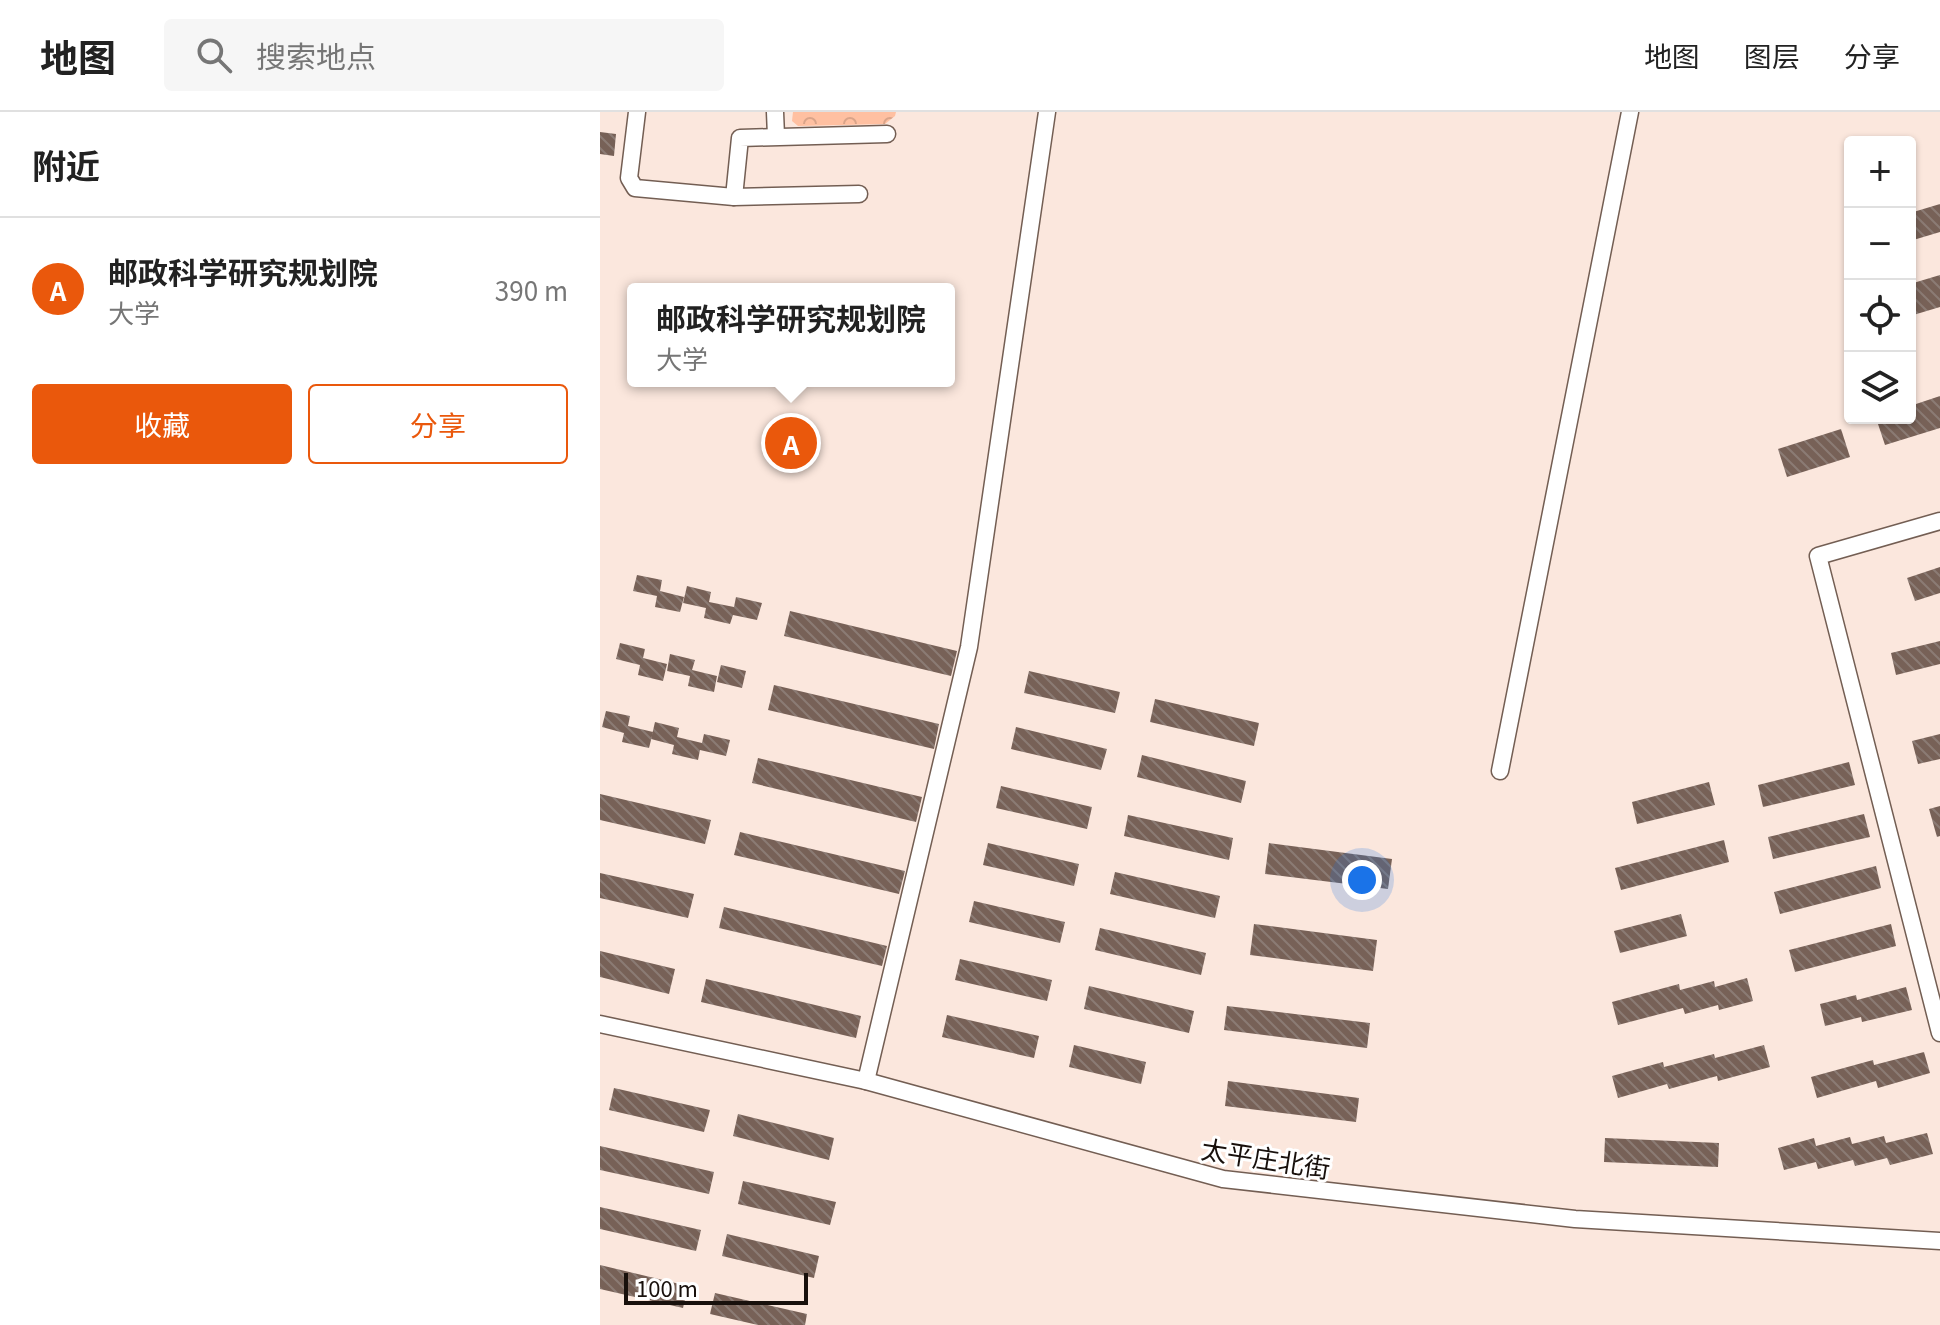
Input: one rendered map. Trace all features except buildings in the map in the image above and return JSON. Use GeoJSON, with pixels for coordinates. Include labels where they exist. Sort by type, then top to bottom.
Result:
{"type":"FeatureCollection","features":[{"type":"Feature","properties":{"kind":"street"},"geometry":{"type":"LineString","coordinates":[[637,112],[629,178],[635,188],[734,197],[859,194]]}},
{"type":"Feature","properties":{"kind":"street"},"geometry":{"type":"LineString","coordinates":[[775,112],[776,136]]}},
{"type":"Feature","properties":{"kind":"street"},"geometry":{"type":"LineString","coordinates":[[866,1081],[969,647],[1047,112]]}},
{"type":"Feature","properties":{"kind":"street"},"geometry":{"type":"LineString","coordinates":[[1500,771],[1630,112]]}},
{"type":"Feature","properties":{"kind":"street"},"geometry":{"type":"LineString","coordinates":[[734,197],[740,138],[887,134]]}},
{"type":"Feature","properties":{"kind":"street"},"geometry":{"type":"LineString","coordinates":[[1940,521],[1818,556],[1940,1033]]}},
{"type":"Feature","properties":{"kind":"street","name":"太平庄北街"},"geometry":{"type":"LineString","coordinates":[[600,1024],[866,1081],[1223,1179],[1575,1219],[1940,1241]]}},
{"type":"Feature","properties":{"kind":"green space"},"geometry":{"type":"Polygon","coordinates":[[[793,112],[896,112],[885,124],[798,126],[792,121],[793,112]]]}},
{"type":"Feature","properties":{"kind":"place","name":"邮政科学研究规划院"},"geometry":{"type":"Point","coordinates":[791,443]}}]}
